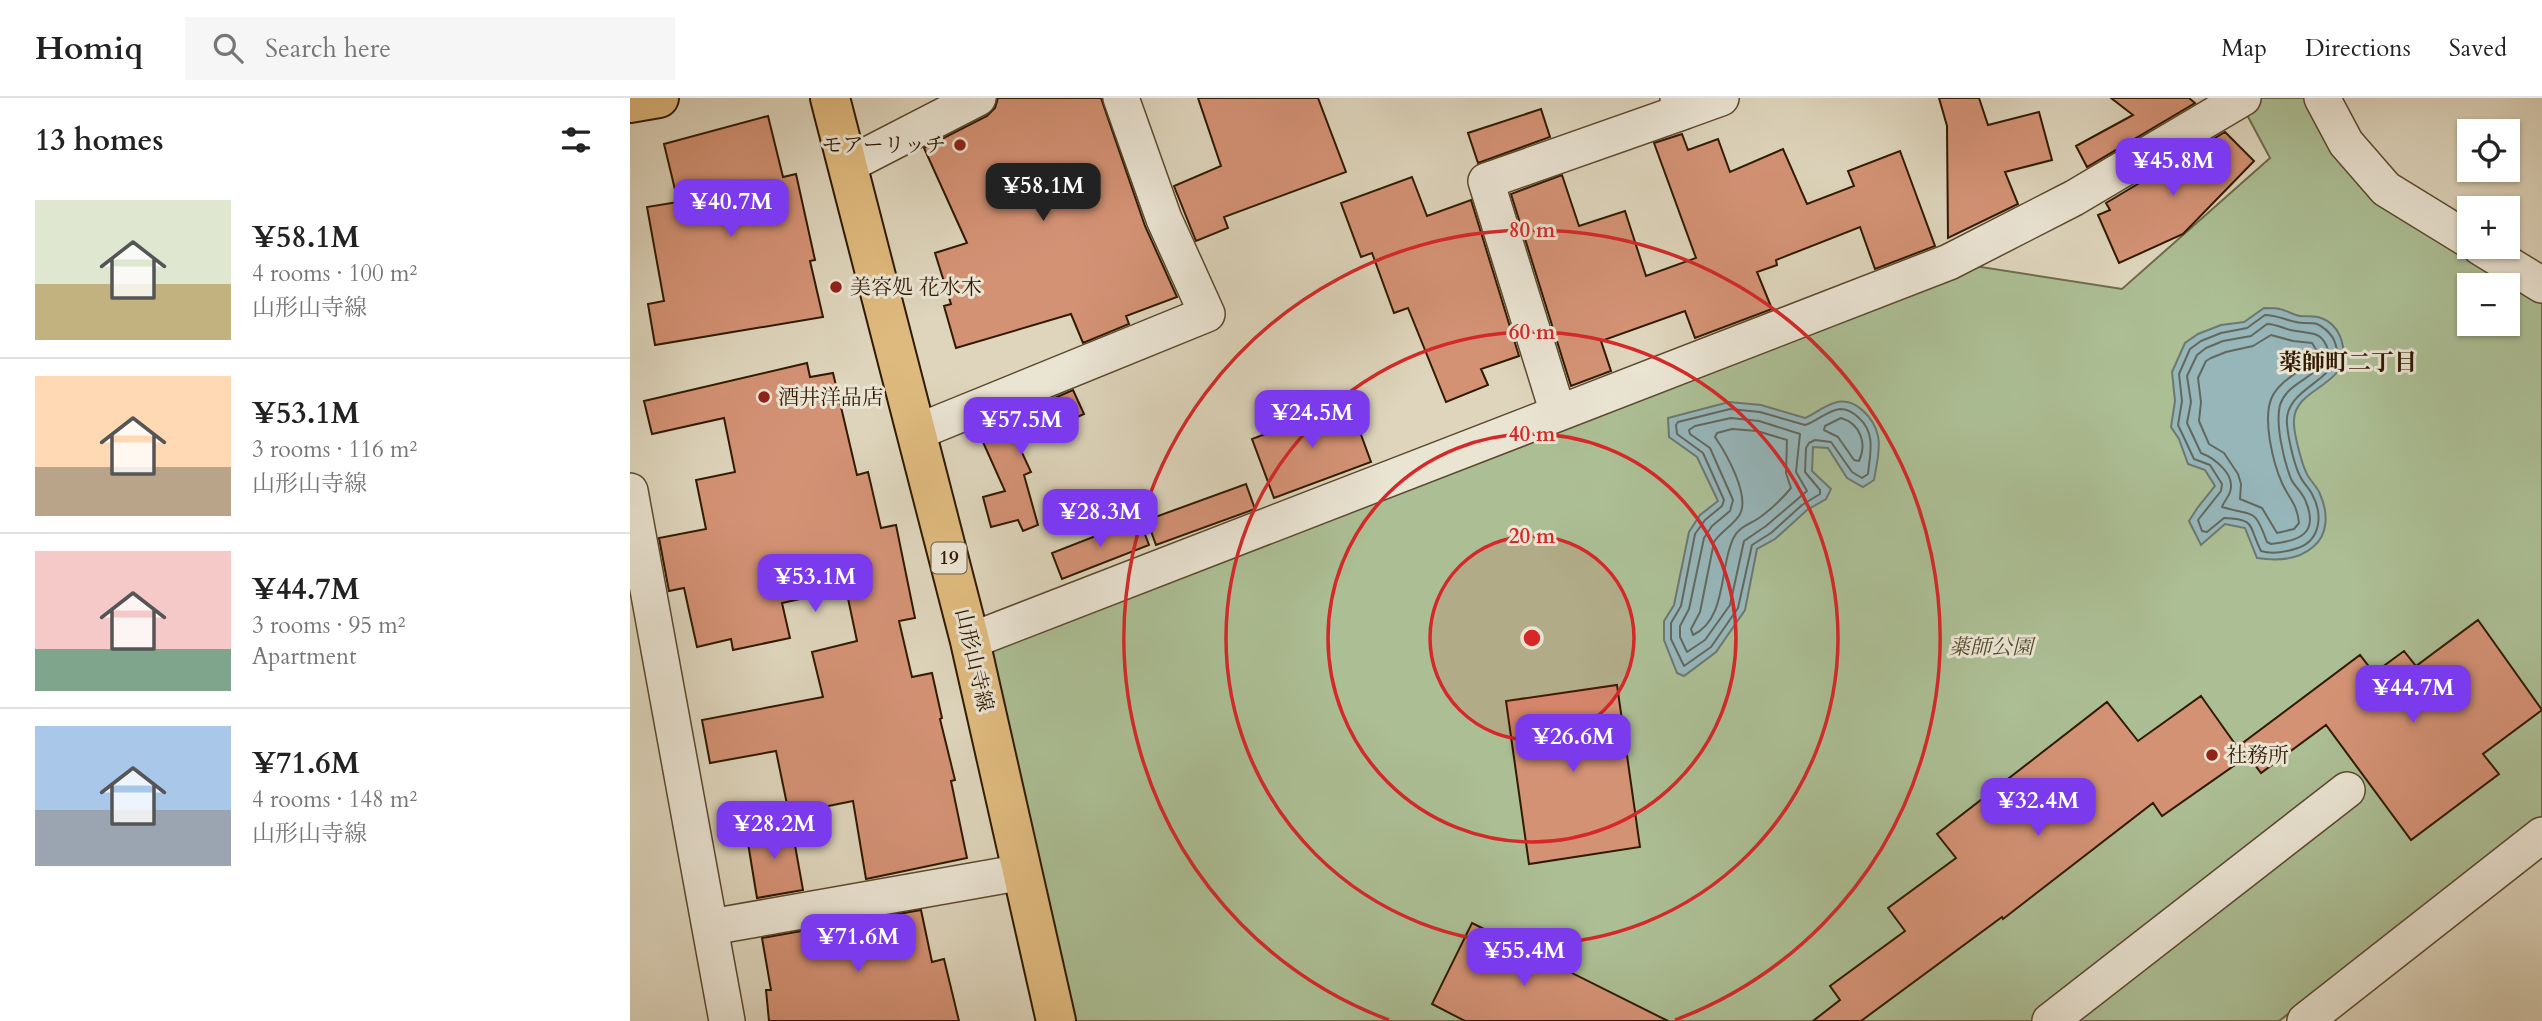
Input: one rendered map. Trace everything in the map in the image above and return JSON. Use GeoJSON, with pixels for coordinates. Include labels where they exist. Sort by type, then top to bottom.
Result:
{"type":"FeatureCollection","features":[{"type":"Feature","properties":{"kind":"main road"},"geometry":{"type":"LineString","coordinates":[[630,103],[659,98]]}},
{"type":"Feature","properties":{"kind":"main road","name":"山形山寺線"},"geometry":{"type":"LineString","coordinates":[[830,98],[970,641],[1056,1021]]}},
{"type":"Feature","properties":{"kind":"street"},"geometry":{"type":"LineString","coordinates":[[848,165],[978,98]]}},
{"type":"Feature","properties":{"kind":"street"},"geometry":{"type":"LineString","coordinates":[[917,432],[1208,314],[1164,219],[1121,98]]}},
{"type":"Feature","properties":{"kind":"street"},"geometry":{"type":"LineString","coordinates":[[1558,413],[1486,181],[1682,104],[1721,98]]}},
{"type":"Feature","properties":{"kind":"street"},"geometry":{"type":"LineString","coordinates":[[970,641],[1950,262],[2074,198],[2243,98]]}},
{"type":"Feature","properties":{"kind":"street"},"geometry":{"type":"LineString","coordinates":[[2322,98],[2346,144],[2386,189],[2457,233]]}},
{"type":"Feature","properties":{"kind":"street"},"geometry":{"type":"LineString","coordinates":[[2500,259],[2542,285]]}},
{"type":"Feature","properties":{"kind":"street"},"geometry":{"type":"LineString","coordinates":[[630,491],[727,1021]]}},
{"type":"Feature","properties":{"kind":"street"},"geometry":{"type":"LineString","coordinates":[[2050,1021],[2347,790]]}},
{"type":"Feature","properties":{"kind":"street"},"geometry":{"type":"LineString","coordinates":[[2305,1021],[2542,835]]}},
{"type":"Feature","properties":{"kind":"street"},"geometry":{"type":"LineString","coordinates":[[711,927],[1023,872]]}},
{"type":"Feature","properties":{"kind":"green space","name":"薬師公園"},"geometry":{"type":"Polygon","coordinates":[[[2322,98],[2346,143],[2457,221],[2457,259],[2512,259],[2542,280],[2542,818],[2279,1021],[1056,1021],[970,641],[1949,262],[2122,289],[2270,158],[2239,100],[2322,98]]]}},
{"type":"Feature","properties":{"kind":"water"},"geometry":{"type":"Polygon","coordinates":[[[2264,308],[2321,318],[2334,327],[2342,340],[2343,348],[2342,364],[2338,371],[2299,404],[2294,420],[2304,467],[2323,501],[2326,515],[2322,536],[2307,551],[2294,557],[2279,559],[2257,558],[2245,528],[2225,524],[2201,545],[2189,521],[2215,486],[2205,470],[2188,464],[2179,439],[2171,427],[2175,401],[2172,372],[2185,343],[2198,334],[2221,325],[2244,322],[2264,308]]]}},
{"type":"Feature","properties":{"kind":"water"},"geometry":{"type":"Polygon","coordinates":[[[1729,402],[1761,405],[1805,418],[1834,403],[1849,403],[1862,410],[1872,422],[1879,441],[1879,452],[1874,480],[1863,487],[1847,478],[1828,448],[1813,447],[1812,471],[1831,489],[1826,499],[1807,510],[1775,539],[1757,549],[1745,610],[1716,652],[1684,676],[1677,673],[1664,640],[1664,621],[1674,605],[1689,532],[1700,515],[1718,501],[1697,457],[1669,437],[1668,418],[1729,402]]]}},
{"type":"Feature","properties":{"kind":"building"},"geometry":{"type":"Polygon","coordinates":[[[998,98],[1101,98],[1145,226],[1177,297],[1126,316],[1129,324],[1083,343],[1071,314],[956,348],[944,306],[951,304],[935,253],[967,243],[924,148],[987,116],[995,108],[998,98]]]}},
{"type":"Feature","properties":{"kind":"building"},"geometry":{"type":"Polygon","coordinates":[[[1198,98],[1318,98],[1346,172],[1224,217],[1228,228],[1196,241],[1174,186],[1221,166],[1198,98]]]}},
{"type":"Feature","properties":{"kind":"building"},"geometry":{"type":"Polygon","coordinates":[[[1939,98],[1979,98],[1988,125],[2039,112],[2052,160],[2005,172],[2018,204],[1948,238],[1947,126],[1939,98]]]}},
{"type":"Feature","properties":{"kind":"building"},"geometry":{"type":"Polygon","coordinates":[[[2111,98],[2189,98],[2195,103],[2087,167],[2076,146],[2133,115],[2111,98]]]}},
{"type":"Feature","properties":{"kind":"building"},"geometry":{"type":"Polygon","coordinates":[[[1541,109],[1550,137],[1478,163],[1468,133],[1541,109]]]}},
{"type":"Feature","properties":{"kind":"building"},"geometry":{"type":"Polygon","coordinates":[[[768,116],[783,177],[796,174],[815,260],[810,261],[823,317],[655,345],[648,304],[664,301],[647,207],[678,202],[664,144],[768,116]]]}},
{"type":"Feature","properties":{"kind":"building"},"geometry":{"type":"Polygon","coordinates":[[[2225,132],[2254,161],[2183,234],[2119,263],[2098,215],[2110,210],[2106,203],[2225,132]]]}},
{"type":"Feature","properties":{"kind":"building"},"geometry":{"type":"Polygon","coordinates":[[[1682,134],[1688,150],[1718,139],[1730,172],[1783,149],[1807,204],[1854,186],[1848,171],[1900,151],[1935,246],[1875,269],[1860,227],[1776,260],[1777,265],[1757,272],[1772,309],[1695,338],[1685,311],[1601,341],[1611,371],[1571,386],[1511,194],[1562,175],[1579,226],[1625,211],[1646,276],[1696,258],[1654,143],[1682,134]]]}},
{"type":"Feature","properties":{"kind":"building"},"geometry":{"type":"Polygon","coordinates":[[[1412,177],[1427,216],[1471,200],[1519,356],[1481,369],[1488,385],[1446,402],[1408,308],[1394,313],[1372,253],[1361,257],[1341,203],[1412,177]]]}},
{"type":"Feature","properties":{"kind":"building"},"geometry":{"type":"Polygon","coordinates":[[[807,363],[810,377],[833,373],[857,475],[868,472],[881,528],[896,525],[915,618],[899,621],[912,677],[932,673],[955,780],[951,781],[967,858],[866,879],[853,801],[789,814],[776,751],[710,763],[702,720],[823,697],[812,652],[857,641],[846,589],[782,603],[790,638],[733,650],[731,639],[697,647],[684,588],[669,591],[659,538],[706,529],[696,480],[735,472],[724,418],[652,434],[644,401],[807,363]]]}},
{"type":"Feature","properties":{"kind":"building"},"geometry":{"type":"Polygon","coordinates":[[[1073,390],[1084,414],[1018,444],[1031,472],[1024,475],[1038,525],[1023,531],[1018,520],[991,527],[983,497],[1005,491],[978,431],[1073,390]]]}},
{"type":"Feature","properties":{"kind":"building"},"geometry":{"type":"Polygon","coordinates":[[[1349,402],[1371,462],[1274,498],[1252,439],[1349,402]]]}},
{"type":"Feature","properties":{"kind":"building"},"geometry":{"type":"Polygon","coordinates":[[[1246,484],[1255,509],[1156,545],[1147,520],[1246,484]]]}},
{"type":"Feature","properties":{"kind":"building"},"geometry":{"type":"Polygon","coordinates":[[[1139,519],[1149,545],[1062,579],[1052,553],[1139,519]]]}},
{"type":"Feature","properties":{"kind":"building"},"geometry":{"type":"Polygon","coordinates":[[[2478,620],[2542,710],[2483,754],[2499,774],[2411,840],[2326,725],[2261,773],[2240,745],[2360,655],[2374,673],[2404,651],[2416,666],[2478,620]]]}},
{"type":"Feature","properties":{"kind":"building"},"geometry":{"type":"Polygon","coordinates":[[[1617,685],[1640,847],[1529,864],[1506,701],[1617,685]]]}},
{"type":"Feature","properties":{"kind":"building"},"geometry":{"type":"Polygon","coordinates":[[[2201,696],[2245,758],[2162,816],[2153,803],[2003,919],[2002,917],[1861,1021],[1813,1021],[1840,1000],[1830,986],[1905,931],[1888,908],[1956,858],[1937,834],[2107,702],[2138,741],[2201,696]]]}},
{"type":"Feature","properties":{"kind":"building"},"geometry":{"type":"Polygon","coordinates":[[[791,823],[803,890],[757,898],[746,831],[791,823]]]}},
{"type":"Feature","properties":{"kind":"building"},"geometry":{"type":"Polygon","coordinates":[[[921,910],[932,962],[944,959],[959,1021],[769,1021],[766,990],[771,990],[762,938],[921,910]]]}},
{"type":"Feature","properties":{"kind":"building"},"geometry":{"type":"Polygon","coordinates":[[[1472,923],[1668,1021],[1465,1021],[1432,1004],[1472,923]]]}},
{"type":"Feature","properties":{"kind":"place","name":"モアーリッチ"},"geometry":{"type":"Point","coordinates":[960,145]}},
{"type":"Feature","properties":{"kind":"place","name":"美容処 花水木"},"geometry":{"type":"Point","coordinates":[836,287]}},
{"type":"Feature","properties":{"kind":"place","name":"酒井洋品店"},"geometry":{"type":"Point","coordinates":[764,397]}},
{"type":"Feature","properties":{"kind":"place","name":"社務所"},"geometry":{"type":"Point","coordinates":[2212,755]}},
{"type":"Feature","properties":{"kind":"district","name":"薬師町二丁目"},"geometry":{"type":"Point","coordinates":[2348,362]}}]}
